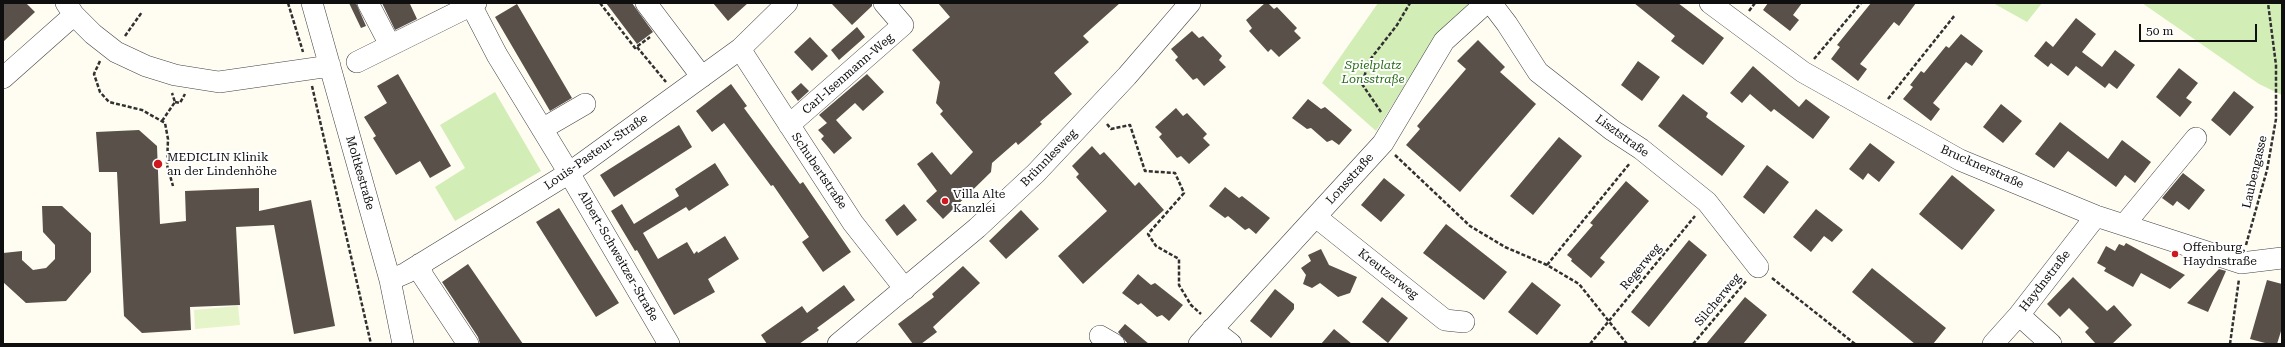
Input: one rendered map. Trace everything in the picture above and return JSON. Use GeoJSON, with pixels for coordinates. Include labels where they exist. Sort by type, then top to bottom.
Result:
{"type":"FeatureCollection","features":[{"type":"Feature","properties":{"kind":"street","name":"Moltkestraße"},"geometry":{"type":"LineString","coordinates":[[312,3],[390,280],[403,344]]}},
{"type":"Feature","properties":{"kind":"street"},"geometry":{"type":"LineString","coordinates":[[368,3],[390,45]]}},
{"type":"Feature","properties":{"kind":"street"},"geometry":{"type":"LineString","coordinates":[[646,3],[702,77]]}},
{"type":"Feature","properties":{"kind":"street","name":"Louis-Pasteur-Straße"},"geometry":{"type":"LineString","coordinates":[[390,280],[420,264],[569,173],[740,49],[787,3]]}},
{"type":"Feature","properties":{"kind":"street","name":"Carl-Isenmann-Weg"},"geometry":{"type":"LineString","coordinates":[[789,125],[903,25],[884,3]]}},
{"type":"Feature","properties":{"kind":"street","name":"Brünnlesweg"},"geometry":{"type":"LineString","coordinates":[[838,344],[977,228],[1036,173],[1190,3]]}},
{"type":"Feature","properties":{"kind":"street","name":"Lonsstraße"},"geometry":{"type":"LineString","coordinates":[[1208,333],[1383,143],[1444,41],[1486,3]]}},
{"type":"Feature","properties":{"kind":"street","name":"Lisztstraße"},"geometry":{"type":"LineString","coordinates":[[1491,3],[1507,24],[1538,72],[1612,130],[1642,150],[1707,202],[1758,267]]}},
{"type":"Feature","properties":{"kind":"street","name":"Brucknerstraße"},"geometry":{"type":"LineString","coordinates":[[1710,3],[1803,72],[1960,160],[2096,216],[2241,263],[2282,258]]}},
{"type":"Feature","properties":{"kind":"street"},"geometry":{"type":"LineString","coordinates":[[357,62],[473,4]]}},
{"type":"Feature","properties":{"kind":"street","name":"Albert-Schweitzer-Straße"},"geometry":{"type":"LineString","coordinates":[[473,4],[497,55],[569,173],[668,344]]}},
{"type":"Feature","properties":{"kind":"street"},"geometry":{"type":"LineString","coordinates":[[3,78],[70,9],[93,34],[116,52],[146,66],[175,75],[219,82],[302,59],[330,66]]}},
{"type":"Feature","properties":{"kind":"street","name":"Schubertstraße"},"geometry":{"type":"LineString","coordinates":[[740,49],[853,223],[905,289]]}},
{"type":"Feature","properties":{"kind":"street"},"geometry":{"type":"LineString","coordinates":[[542,130],[585,104]]}},
{"type":"Feature","properties":{"kind":"street"},"geometry":{"type":"LineString","coordinates":[[2124,225],[2196,138]]}},
{"type":"Feature","properties":{"kind":"street","name":"Haydnstraße"},"geometry":{"type":"LineString","coordinates":[[1993,344],[2019,314],[2096,216]]}},
{"type":"Feature","properties":{"kind":"street","name":"Kreutzerweg"},"geometry":{"type":"LineString","coordinates":[[1316,217],[1446,320],[1464,322]]}},
{"type":"Feature","properties":{"kind":"street"},"geometry":{"type":"LineString","coordinates":[[420,264],[423,276],[468,344]]}},
{"type":"Feature","properties":{"kind":"street"},"geometry":{"type":"LineString","coordinates":[[2019,314],[2051,344]]}},
{"type":"Feature","properties":{"kind":"street"},"geometry":{"type":"LineString","coordinates":[[1208,333],[1231,344]]}},
{"type":"Feature","properties":{"kind":"path"},"geometry":{"type":"LineString","coordinates":[[288,3],[371,344]]}},
{"type":"Feature","properties":{"kind":"path"},"geometry":{"type":"LineString","coordinates":[[600,3],[635,48],[637,47],[676,95]]}},
{"type":"Feature","properties":{"kind":"path"},"geometry":{"type":"LineString","coordinates":[[1394,125],[1376,108],[1362,84],[1369,62],[1397,25],[1410,3]]}},
{"type":"Feature","properties":{"kind":"path"},"geometry":{"type":"LineString","coordinates":[[1803,72],[1861,3]]}},
{"type":"Feature","properties":{"kind":"path","name":"Laubengasse"},"geometry":{"type":"LineString","coordinates":[[2230,344],[2241,263],[2267,170],[2276,119],[2276,65],[2268,3]]}},
{"type":"Feature","properties":{"kind":"path"},"geometry":{"type":"LineString","coordinates":[[126,36],[142,12]]}},
{"type":"Feature","properties":{"kind":"path"},"geometry":{"type":"LineString","coordinates":[[1876,113],[1955,15]]}},
{"type":"Feature","properties":{"kind":"path"},"geometry":{"type":"LineString","coordinates":[[637,47],[664,26]]}},
{"type":"Feature","properties":{"kind":"path"},"geometry":{"type":"LineString","coordinates":[[120,32],[131,39]]}},
{"type":"Feature","properties":{"kind":"path"},"geometry":{"type":"LineString","coordinates":[[101,59],[94,74],[100,92],[109,102],[142,110],[165,123],[168,139],[167,165],[173,186]]}},
{"type":"Feature","properties":{"kind":"path"},"geometry":{"type":"LineString","coordinates":[[162,121],[175,102],[173,91]]}},
{"type":"Feature","properties":{"kind":"path"},"geometry":{"type":"LineString","coordinates":[[175,102],[180,103],[185,96],[185,92]]}},
{"type":"Feature","properties":{"kind":"path"},"geometry":{"type":"LineString","coordinates":[[1095,109],[1112,130],[1130,125],[1145,171],[1175,173],[1184,193],[1148,234],[1156,246],[1179,259],[1179,285],[1208,333]]}},
{"type":"Feature","properties":{"kind":"path"},"geometry":{"type":"LineString","coordinates":[[1383,143],[1415,176],[1470,226],[1505,247],[1547,265],[1579,284],[1627,344]]}},
{"type":"Feature","properties":{"kind":"path"},"geometry":{"type":"LineString","coordinates":[[1547,265],[1642,150]]}},
{"type":"Feature","properties":{"kind":"path","name":"Regerweg"},"geometry":{"type":"LineString","coordinates":[[1590,344],[1707,202]]}},
{"type":"Feature","properties":{"kind":"path"},"geometry":{"type":"LineString","coordinates":[[1758,267],[1854,344]]}},
{"type":"Feature","properties":{"kind":"path","name":"Silcherweg"},"geometry":{"type":"LineString","coordinates":[[1693,344],[1758,267]]}},
{"type":"Feature","properties":{"kind":"green space","name":"Spielplatz Lonsstraße"},"geometry":{"type":"Polygon","coordinates":[[[1378,3],[1470,3],[1436,36],[1376,131],[1322,83],[1378,3]]]}},
{"type":"Feature","properties":{"kind":"green space"},"geometry":{"type":"Polygon","coordinates":[[[1993,3],[2042,3],[2027,22],[1993,3]]]}},
{"type":"Feature","properties":{"kind":"green space"},"geometry":{"type":"Polygon","coordinates":[[[2142,3],[2282,3],[2282,95],[2259,84],[2142,3]]]}},
{"type":"Feature","properties":{"kind":"green space"},"geometry":{"type":"Polygon","coordinates":[[[495,92],[541,171],[455,221],[435,187],[465,168],[440,125],[495,92]]]}},
{"type":"Feature","properties":{"kind":"green space"},"geometry":{"type":"Polygon","coordinates":[[[238,306],[240,325],[195,329],[194,310],[238,306]]]}},
{"type":"Feature","properties":{"kind":"building"},"geometry":{"type":"Polygon","coordinates":[[[3,3],[26,3],[35,12],[3,42],[3,3]]]}},
{"type":"Feature","properties":{"kind":"building"},"geometry":{"type":"Polygon","coordinates":[[[349,3],[356,3],[366,26],[361,28],[349,3]]]}},
{"type":"Feature","properties":{"kind":"building"},"geometry":{"type":"Polygon","coordinates":[[[382,3],[413,3],[410,4],[417,19],[395,30],[382,3]]]}},
{"type":"Feature","properties":{"kind":"building"},"geometry":{"type":"Polygon","coordinates":[[[606,3],[632,3],[653,32],[637,44],[606,3]]]}},
{"type":"Feature","properties":{"kind":"building"},"geometry":{"type":"Polygon","coordinates":[[[713,3],[748,3],[728,21],[713,3]]]}},
{"type":"Feature","properties":{"kind":"building"},"geometry":{"type":"Polygon","coordinates":[[[831,3],[872,3],[872,6],[852,25],[831,3]]]}},
{"type":"Feature","properties":{"kind":"building"},"geometry":{"type":"Polygon","coordinates":[[[938,3],[1120,3],[1083,36],[1089,42],[1054,73],[1072,94],[1040,122],[1042,124],[1024,140],[1018,145],[1016,142],[992,163],[991,172],[943,219],[926,201],[937,191],[917,164],[932,152],[951,175],[973,152],[940,114],[943,111],[936,103],[940,82],[912,50],[950,17],[938,3]]]}},
{"type":"Feature","properties":{"kind":"building"},"geometry":{"type":"Polygon","coordinates":[[[1265,3],[1268,3],[1274,9],[1277,7],[1297,28],[1294,31],[1301,38],[1279,57],[1271,49],[1268,52],[1249,31],[1252,28],[1246,20],[1265,3]]]}},
{"type":"Feature","properties":{"kind":"building"},"geometry":{"type":"Polygon","coordinates":[[[1634,3],[1678,3],[1724,38],[1703,65],[1671,41],[1675,36],[1634,3]]]}},
{"type":"Feature","properties":{"kind":"building"},"geometry":{"type":"Polygon","coordinates":[[[1768,3],[1802,3],[1793,15],[1799,20],[1790,31],[1763,10],[1768,3]]]}},
{"type":"Feature","properties":{"kind":"building"},"geometry":{"type":"Polygon","coordinates":[[[1871,3],[1916,3],[1899,26],[1894,22],[1860,64],[1867,69],[1858,81],[1831,59],[1840,47],[1837,45],[1871,3]]]}},
{"type":"Feature","properties":{"kind":"building"},"geometry":{"type":"Polygon","coordinates":[[[517,4],[572,98],[550,111],[495,17],[517,4]]]}},
{"type":"Feature","properties":{"kind":"building"},"geometry":{"type":"Polygon","coordinates":[[[2076,18],[2096,34],[2082,52],[2102,67],[2115,50],[2135,65],[2117,89],[2109,83],[2105,88],[2076,66],[2068,76],[2051,63],[2048,67],[2034,56],[2046,41],[2053,47],[2076,18]]]}},
{"type":"Feature","properties":{"kind":"building"},"geometry":{"type":"Polygon","coordinates":[[[857,27],[865,37],[839,60],[831,50],[857,27]]]}},
{"type":"Feature","properties":{"kind":"building"},"geometry":{"type":"Polygon","coordinates":[[[1192,31],[1199,38],[1203,36],[1222,56],[1219,60],[1226,67],[1204,86],[1197,78],[1193,80],[1175,60],[1178,57],[1171,49],[1192,31]]]}},
{"type":"Feature","properties":{"kind":"building"},"geometry":{"type":"Polygon","coordinates":[[[1961,34],[1983,51],[1972,66],[1966,62],[1933,103],[1940,109],[1931,121],[1903,99],[1913,87],[1910,85],[1921,71],[1924,73],[1946,46],[1949,48],[1961,34]]]}},
{"type":"Feature","properties":{"kind":"building"},"geometry":{"type":"Polygon","coordinates":[[[810,37],[828,56],[812,71],[794,52],[810,37]]]}},
{"type":"Feature","properties":{"kind":"building"},"geometry":{"type":"Polygon","coordinates":[[[1478,40],[1505,67],[1500,72],[1536,104],[1460,192],[1406,145],[1420,129],[1417,126],[1466,69],[1457,61],[1478,40]]]}},
{"type":"Feature","properties":{"kind":"building"},"geometry":{"type":"Polygon","coordinates":[[[1638,61],[1660,77],[1642,101],[1621,85],[1638,61]]]}},
{"type":"Feature","properties":{"kind":"building"},"geometry":{"type":"Polygon","coordinates":[[[1753,66],[1799,107],[1806,99],[1830,117],[1813,139],[1774,109],[1771,112],[1750,94],[1742,103],[1730,93],[1753,66]]]}},
{"type":"Feature","properties":{"kind":"building"},"geometry":{"type":"Polygon","coordinates":[[[2179,68],[2198,83],[2186,98],[2192,102],[2180,117],[2156,97],[2179,68]]]}},
{"type":"Feature","properties":{"kind":"building"},"geometry":{"type":"Polygon","coordinates":[[[398,74],[451,166],[430,178],[420,161],[396,175],[373,138],[376,136],[364,117],[387,103],[377,86],[398,74]]]}},
{"type":"Feature","properties":{"kind":"building"},"geometry":{"type":"Polygon","coordinates":[[[867,74],[884,92],[863,111],[855,103],[836,120],[852,138],[834,154],[821,139],[824,136],[818,130],[827,123],[819,115],[867,74]]]}},
{"type":"Feature","properties":{"kind":"building"},"geometry":{"type":"Polygon","coordinates":[[[801,83],[809,91],[798,101],[791,92],[801,83]]]}},
{"type":"Feature","properties":{"kind":"building"},"geometry":{"type":"Polygon","coordinates":[[[731,84],[747,106],[744,108],[800,184],[803,182],[851,252],[823,272],[802,242],[809,237],[773,185],[771,186],[724,123],[712,132],[696,111],[731,84]]]}},
{"type":"Feature","properties":{"kind":"building"},"geometry":{"type":"Polygon","coordinates":[[[2234,91],[2254,107],[2230,136],[2211,120],[2234,91]]]}},
{"type":"Feature","properties":{"kind":"building"},"geometry":{"type":"Polygon","coordinates":[[[1683,94],[1708,113],[1706,117],[1745,146],[1722,176],[1658,126],[1683,94]]]}},
{"type":"Feature","properties":{"kind":"building"},"geometry":{"type":"Polygon","coordinates":[[[1308,99],[1321,109],[1325,107],[1352,130],[1339,145],[1332,140],[1327,142],[1311,128],[1307,129],[1292,118],[1308,99]]]}},
{"type":"Feature","properties":{"kind":"building"},"geometry":{"type":"Polygon","coordinates":[[[2001,104],[2022,121],[2003,143],[1983,127],[2001,104]]]}},
{"type":"Feature","properties":{"kind":"building"},"geometry":{"type":"Polygon","coordinates":[[[1176,108],[1183,116],[1187,113],[1207,134],[1203,138],[1210,145],[1189,164],[1181,156],[1177,158],[1159,137],[1162,134],[1155,127],[1176,108]]]}},
{"type":"Feature","properties":{"kind":"building"},"geometry":{"type":"Polygon","coordinates":[[[2060,122],[2108,159],[2122,140],[2151,162],[2135,183],[2125,175],[2116,187],[2068,151],[2054,168],[2035,154],[2060,122]]]}},
{"type":"Feature","properties":{"kind":"building"},"geometry":{"type":"Polygon","coordinates":[[[679,125],[692,147],[614,197],[600,175],[679,125]]]}},
{"type":"Feature","properties":{"kind":"building"},"geometry":{"type":"Polygon","coordinates":[[[139,130],[157,146],[160,224],[186,221],[185,191],[259,188],[259,211],[311,200],[335,326],[294,334],[274,225],[236,227],[240,305],[190,307],[191,330],[142,333],[124,316],[117,172],[99,172],[96,132],[139,130]]]}},
{"type":"Feature","properties":{"kind":"building"},"geometry":{"type":"Polygon","coordinates":[[[1559,137],[1582,156],[1533,215],[1510,196],[1559,137]]]}},
{"type":"Feature","properties":{"kind":"building"},"geometry":{"type":"Polygon","coordinates":[[[1870,143],[1895,162],[1879,182],[1868,173],[1863,180],[1849,169],[1870,143]]]}},
{"type":"Feature","properties":{"kind":"building"},"geometry":{"type":"Polygon","coordinates":[[[1092,146],[1100,155],[1104,152],[1135,186],[1139,182],[1164,210],[1083,284],[1058,256],[1107,211],[1076,177],[1079,174],[1072,166],[1092,146]]]}},
{"type":"Feature","properties":{"kind":"building"},"geometry":{"type":"Polygon","coordinates":[[[715,163],[729,185],[689,211],[686,207],[643,233],[658,259],[687,242],[694,254],[697,251],[698,253],[725,236],[739,259],[708,279],[715,292],[674,315],[637,250],[635,251],[611,211],[622,204],[634,224],[679,196],[675,189],[715,163]]]}},
{"type":"Feature","properties":{"kind":"building"},"geometry":{"type":"Polygon","coordinates":[[[1767,165],[1789,182],[1764,214],[1743,197],[1767,165]]]}},
{"type":"Feature","properties":{"kind":"building"},"geometry":{"type":"Polygon","coordinates":[[[2183,173],[2205,190],[2189,210],[2177,201],[2173,206],[2162,198],[2183,173]]]}},
{"type":"Feature","properties":{"kind":"building"},"geometry":{"type":"Polygon","coordinates":[[[1952,175],[1995,210],[1962,250],[1919,214],[1952,175]]]}},
{"type":"Feature","properties":{"kind":"building"},"geometry":{"type":"Polygon","coordinates":[[[1384,178],[1405,195],[1381,222],[1361,205],[1384,178]]]}},
{"type":"Feature","properties":{"kind":"building"},"geometry":{"type":"Polygon","coordinates":[[[1626,181],[1649,201],[1600,258],[1605,262],[1591,278],[1571,261],[1572,259],[1567,255],[1593,225],[1590,223],[1626,181]]]}},
{"type":"Feature","properties":{"kind":"building"},"geometry":{"type":"Polygon","coordinates":[[[1225,187],[1239,198],[1242,196],[1270,218],[1256,234],[1249,228],[1245,230],[1228,216],[1225,218],[1209,206],[1225,187]]]}},
{"type":"Feature","properties":{"kind":"building"},"geometry":{"type":"Polygon","coordinates":[[[904,204],[917,220],[897,236],[885,220],[904,204]]]}},
{"type":"Feature","properties":{"kind":"building"},"geometry":{"type":"Polygon","coordinates":[[[42,206],[62,206],[91,233],[91,272],[66,301],[26,303],[3,282],[3,253],[22,251],[22,260],[33,270],[46,268],[55,259],[55,245],[43,232],[42,206]]]}},
{"type":"Feature","properties":{"kind":"building"},"geometry":{"type":"Polygon","coordinates":[[[559,208],[619,303],[596,317],[536,222],[559,208]]]}},
{"type":"Feature","properties":{"kind":"building"},"geometry":{"type":"Polygon","coordinates":[[[1816,209],[1843,230],[1832,242],[1824,236],[1811,252],[1793,237],[1816,209]]]}},
{"type":"Feature","properties":{"kind":"building"},"geometry":{"type":"Polygon","coordinates":[[[1021,210],[1039,229],[1006,259],[989,241],[1021,210]]]}},
{"type":"Feature","properties":{"kind":"building"},"geometry":{"type":"Polygon","coordinates":[[[1446,224],[1507,272],[1484,300],[1423,253],[1446,224]]]}},
{"type":"Feature","properties":{"kind":"building"},"geometry":{"type":"Polygon","coordinates":[[[1689,240],[1707,255],[1649,327],[1631,312],[1689,240]]]}},
{"type":"Feature","properties":{"kind":"building"},"geometry":{"type":"Polygon","coordinates":[[[2126,243],[2185,275],[2170,289],[2141,273],[2133,287],[2104,271],[2106,268],[2097,263],[2106,246],[2115,251],[2119,244],[2124,246],[2126,243]]]}},
{"type":"Feature","properties":{"kind":"building"},"geometry":{"type":"Polygon","coordinates":[[[1321,249],[1329,265],[1357,277],[1350,293],[1338,297],[1320,283],[1312,288],[1303,284],[1306,275],[1301,268],[1311,261],[1308,255],[1321,249]]]}},
{"type":"Feature","properties":{"kind":"building"},"geometry":{"type":"Polygon","coordinates":[[[468,264],[523,344],[480,344],[478,337],[442,282],[468,264]]]}},
{"type":"Feature","properties":{"kind":"building"},"geometry":{"type":"Polygon","coordinates":[[[963,266],[980,283],[933,327],[937,332],[921,344],[913,344],[898,324],[934,297],[932,294],[963,266]]]}},
{"type":"Feature","properties":{"kind":"building"},"geometry":{"type":"Polygon","coordinates":[[[1872,268],[1946,328],[1933,344],[1915,344],[1852,292],[1872,268]]]}},
{"type":"Feature","properties":{"kind":"building"},"geometry":{"type":"Polygon","coordinates":[[[2219,269],[2226,271],[2208,312],[2187,303],[2219,269]]]}},
{"type":"Feature","properties":{"kind":"building"},"geometry":{"type":"Polygon","coordinates":[[[1138,274],[1151,285],[1155,283],[1183,305],[1169,321],[1162,315],[1157,317],[1141,303],[1138,305],[1122,293],[1138,274]]]}},
{"type":"Feature","properties":{"kind":"building"},"geometry":{"type":"Polygon","coordinates":[[[2073,277],[2107,311],[2114,305],[2132,325],[2112,344],[2096,344],[2085,332],[2089,328],[2069,308],[2060,317],[2047,304],[2073,277]]]}},
{"type":"Feature","properties":{"kind":"building"},"geometry":{"type":"Polygon","coordinates":[[[2267,280],[2282,284],[2282,328],[2277,344],[2269,344],[2250,339],[2267,280]]]}},
{"type":"Feature","properties":{"kind":"building"},"geometry":{"type":"Polygon","coordinates":[[[1532,282],[1561,305],[1537,335],[1508,312],[1532,282]]]}},
{"type":"Feature","properties":{"kind":"building"},"geometry":{"type":"Polygon","coordinates":[[[844,285],[855,300],[817,328],[819,330],[799,344],[767,344],[761,335],[802,306],[807,313],[844,285]]]}},
{"type":"Feature","properties":{"kind":"building"},"geometry":{"type":"Polygon","coordinates":[[[1275,289],[1294,304],[1294,309],[1271,338],[1250,321],[1275,289]]]}},
{"type":"Feature","properties":{"kind":"building"},"geometry":{"type":"Polygon","coordinates":[[[1382,297],[1408,318],[1388,343],[1362,322],[1382,297]]]}},
{"type":"Feature","properties":{"kind":"building"},"geometry":{"type":"Polygon","coordinates":[[[1745,297],[1767,315],[1743,344],[1706,344],[1745,297]]]}},
{"type":"Feature","properties":{"kind":"building"},"geometry":{"type":"Polygon","coordinates":[[[1125,324],[1149,344],[1128,344],[1118,332],[1125,324]]]}},
{"type":"Feature","properties":{"kind":"building"},"geometry":{"type":"Polygon","coordinates":[[[1334,329],[1352,344],[1321,344],[1334,329]]]}},
{"type":"Feature","properties":{"kind":"place","name":"MEDICLIN Klinik an der Lindenhöhe"},"geometry":{"type":"Point","coordinates":[158,164]}},
{"type":"Feature","properties":{"kind":"place","name":"Villa Alte Kanzlei"},"geometry":{"type":"Point","coordinates":[945,201]}},
{"type":"Feature","properties":{"kind":"place","name":"Offenburg, Haydnstraße"},"geometry":{"type":"Point","coordinates":[2175,254]}}]}
